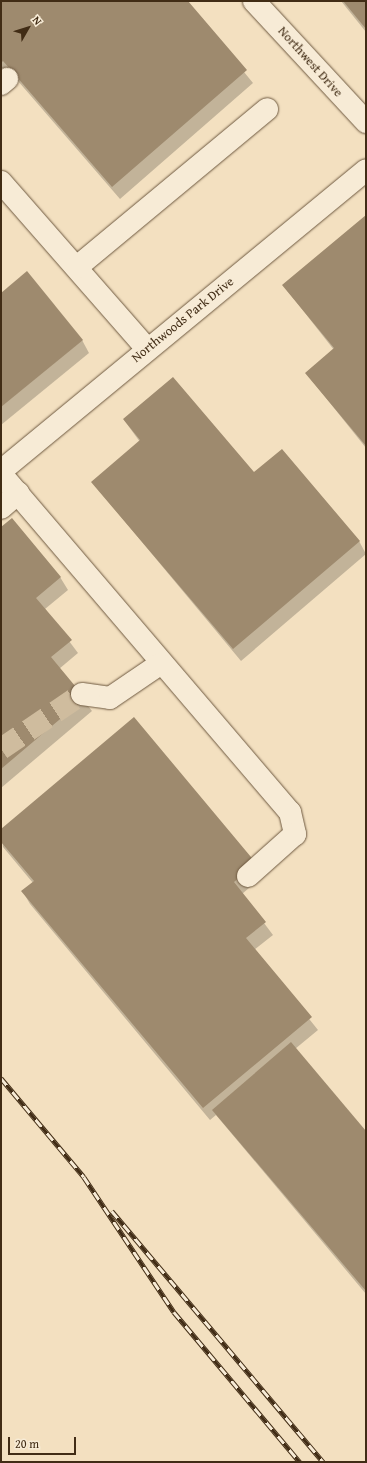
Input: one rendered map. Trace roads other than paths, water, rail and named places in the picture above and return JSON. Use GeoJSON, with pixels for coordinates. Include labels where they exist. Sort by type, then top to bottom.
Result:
{"type":"FeatureCollection","features":[{"type":"Feature","properties":{"kind":"street","name":"Northwest Drive"},"geometry":{"type":"LineString","coordinates":[[254,1],[366,122]]}},
{"type":"Feature","properties":{"kind":"street"},"geometry":{"type":"LineString","coordinates":[[77,267],[267,109]]}},
{"type":"Feature","properties":{"kind":"street","name":"Northwoods Park Drive"},"geometry":{"type":"LineString","coordinates":[[1,472],[146,349],[366,170]]}},
{"type":"Feature","properties":{"kind":"street"},"geometry":{"type":"LineString","coordinates":[[1,182],[77,267],[146,349]]}},
{"type":"Feature","properties":{"kind":"street"},"geometry":{"type":"LineString","coordinates":[[1,472],[160,664],[290,812],[294,834],[248,876]]}},
{"type":"Feature","properties":{"kind":"street"},"geometry":{"type":"LineString","coordinates":[[1,508],[18,493]]}},
{"type":"Feature","properties":{"kind":"street"},"geometry":{"type":"LineString","coordinates":[[82,694],[110,698],[160,664]]}},
{"type":"Feature","properties":{"kind":"tunnel"},"geometry":{"type":"LineString","coordinates":[[1,749],[82,694]]}},
{"type":"Feature","properties":{"kind":"railway"},"geometry":{"type":"LineString","coordinates":[[1,1078],[84,1177],[174,1312],[300,1462]]}},
{"type":"Feature","properties":{"kind":"railway"},"geometry":{"type":"LineString","coordinates":[[112,1211],[323,1462]]}}]}
